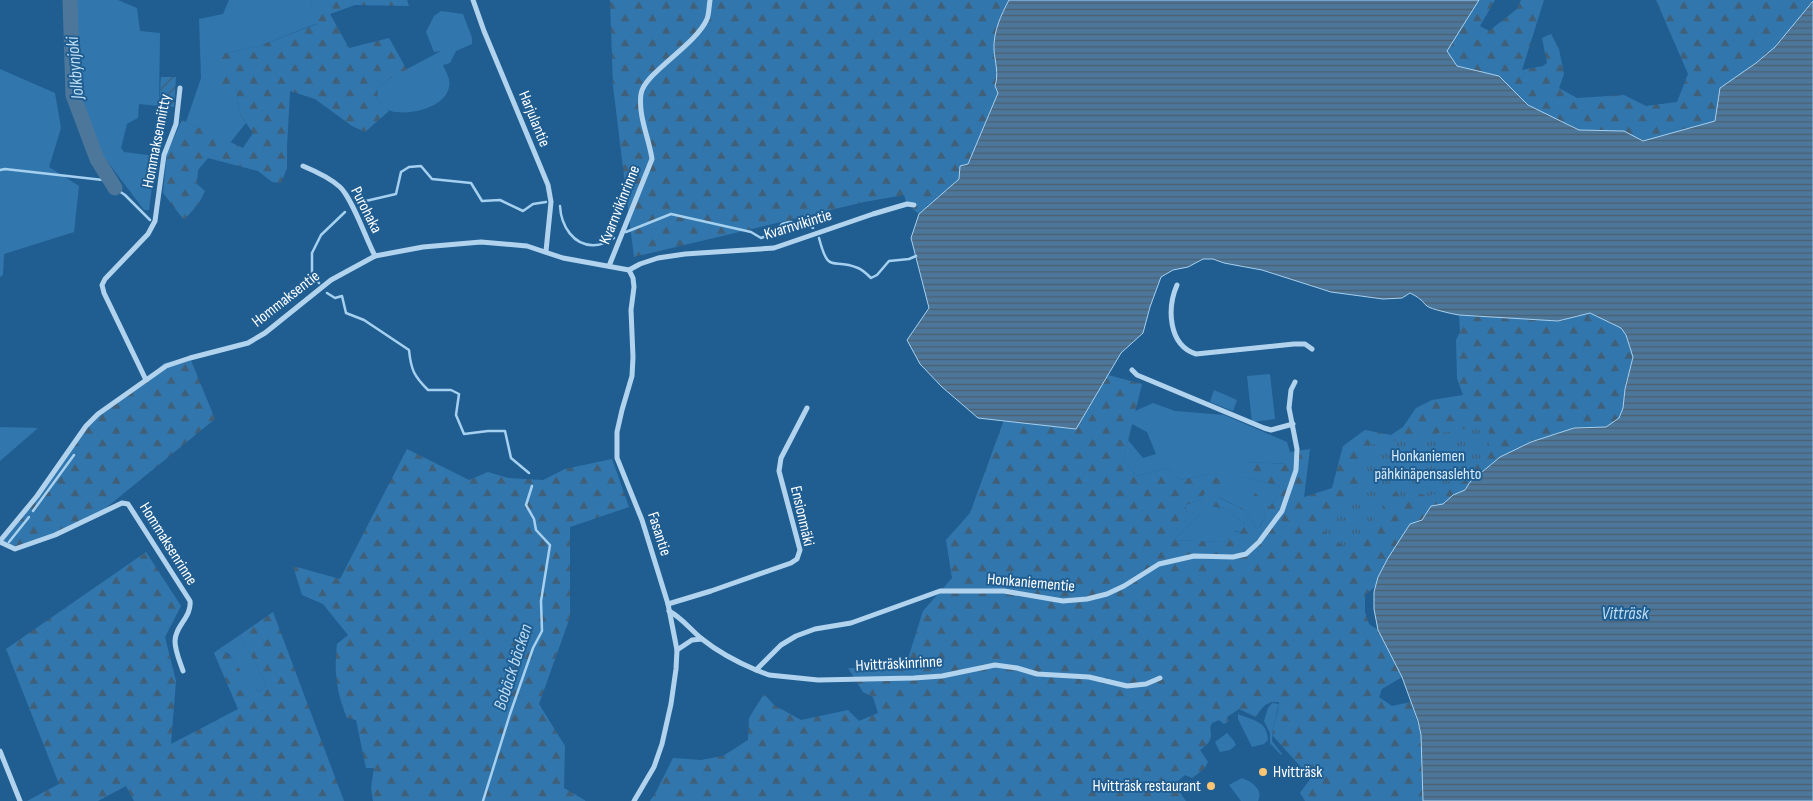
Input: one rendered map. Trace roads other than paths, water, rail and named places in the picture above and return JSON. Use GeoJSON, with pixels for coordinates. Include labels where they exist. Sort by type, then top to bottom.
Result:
{"type":"FeatureCollection","features":[{"type":"Feature","properties":{"kind":"street","name":"Harjulantie"},"geometry":{"type":"LineString","coordinates":[[474,0],[484,31],[548,185],[551,202],[546,250]]}},
{"type":"Feature","properties":{"kind":"street","name":"Kvarnvikinrinne"},"geometry":{"type":"LineString","coordinates":[[608,266],[652,159],[643,122],[641,93],[648,79],[696,36],[707,18],[710,0]]}},
{"type":"Feature","properties":{"kind":"street","name":"Hommaksenniitty"},"geometry":{"type":"LineString","coordinates":[[146,380],[104,293],[102,285],[105,279],[148,234],[155,221],[164,155],[176,124],[180,88]]}},
{"type":"Feature","properties":{"kind":"street","name":"Purohaka"},"geometry":{"type":"LineString","coordinates":[[303,166],[321,174],[340,187],[348,199],[375,256]]}},
{"type":"Feature","properties":{"kind":"street","name":"Kvarnvikintie"},"geometry":{"type":"LineString","coordinates":[[630,270],[640,264],[658,258],[685,254],[774,248],[873,214],[907,204],[914,205]]}},
{"type":"Feature","properties":{"kind":"street","name":"Hommaksentie"},"geometry":{"type":"LineString","coordinates":[[0,542],[86,426],[99,413],[166,366],[248,343],[266,332],[331,280],[375,256],[423,247],[481,242],[527,246],[546,250],[563,258],[630,270]]}},
{"type":"Feature","properties":{"kind":"street","name":"Fasantie"},"geometry":{"type":"LineString","coordinates":[[630,270],[634,287],[631,310],[632,376],[622,410],[616,448],[617,458],[642,520],[668,604],[677,650],[671,704],[662,744],[654,767],[634,801]]}},
{"type":"Feature","properties":{"kind":"street"},"geometry":{"type":"LineString","coordinates":[[1177,286],[1172,297],[1171,308],[1174,330],[1183,347],[1190,352],[1196,354],[1294,344],[1304,344],[1312,349]]}},
{"type":"Feature","properties":{"kind":"street"},"geometry":{"type":"LineString","coordinates":[[1132,370],[1137,375],[1264,428],[1271,430],[1292,424]]}},
{"type":"Feature","properties":{"kind":"street","name":"Honkaniementie"},"geometry":{"type":"LineString","coordinates":[[756,670],[781,645],[796,636],[815,629],[852,623],[940,591],[1004,592],[1063,602],[1087,600],[1124,586],[1159,564],[1194,556],[1233,557],[1246,554],[1272,527],[1282,511],[1296,470],[1297,449],[1289,408],[1291,390],[1295,382]]}},
{"type":"Feature","properties":{"kind":"street","name":"Ensionmäki"},"geometry":{"type":"LineString","coordinates":[[668,604],[711,591],[791,563],[797,559],[800,550],[787,506],[779,465],[807,408]]}},
{"type":"Feature","properties":{"kind":"street","name":"Hommaksenrinne"},"geometry":{"type":"LineString","coordinates":[[0,542],[15,550],[55,535],[122,503],[128,504],[190,602],[191,608],[176,633],[175,640],[183,671]]}},
{"type":"Feature","properties":{"kind":"street"},"geometry":{"type":"LineString","coordinates":[[669,611],[678,615],[702,639],[756,670]]}},
{"type":"Feature","properties":{"kind":"street"},"geometry":{"type":"LineString","coordinates":[[677,650],[692,640],[702,639]]}},
{"type":"Feature","properties":{"kind":"street","name":"Hvitträskinrinne"},"geometry":{"type":"LineString","coordinates":[[756,670],[769,675],[818,680],[914,678],[942,676],[995,665],[1037,674],[1089,677],[1127,686],[1146,684],[1160,678]]}},
{"type":"Feature","properties":{"kind":"street"},"geometry":{"type":"LineString","coordinates":[[0,751],[20,801]]}},
{"type":"Feature","properties":{"kind":"water","name":"Vitträsk"},"geometry":{"type":"Polygon","coordinates":[[[1009,0],[1479,0],[1447,51],[1457,66],[1499,76],[1528,105],[1579,130],[1624,131],[1643,141],[1715,121],[1720,88],[1775,47],[1813,1],[1813,801],[1423,801],[1421,735],[1418,721],[1402,677],[1378,630],[1374,609],[1374,592],[1378,577],[1410,524],[1422,520],[1431,506],[1443,504],[1453,495],[1465,490],[1470,482],[1500,457],[1531,442],[1574,428],[1606,427],[1619,418],[1623,408],[1625,389],[1633,357],[1626,335],[1621,328],[1590,313],[1558,321],[1459,315],[1429,307],[1410,293],[1402,298],[1383,299],[1331,292],[1262,270],[1213,259],[1203,259],[1188,267],[1173,270],[1161,277],[1143,333],[1121,353],[1076,429],[978,418],[942,387],[920,364],[907,340],[929,308],[911,238],[919,214],[959,179],[960,166],[968,164],[998,93],[995,86],[997,72],[994,50],[995,37],[1000,18],[1009,0]]]}},
{"type":"Feature","properties":{"kind":"waterway","name":"Jolkbynjoki"},"geometry":{"type":"LineString","coordinates":[[70,0],[73,95],[97,159],[115,188]]}},
{"type":"Feature","properties":{"kind":"waterway","name":"Bobäck bäcken"},"geometry":{"type":"LineString","coordinates":[[357,203],[396,194],[401,172],[409,167],[421,166],[432,179],[471,183],[482,201],[500,200],[523,211],[533,204],[546,202]]}},
{"type":"Feature","properties":{"kind":"waterway"},"geometry":{"type":"LineString","coordinates":[[0,170],[103,180],[125,195],[150,220]]}},
{"type":"Feature","properties":{"kind":"waterway","name":"Bobäck bäcken"},"geometry":{"type":"LineString","coordinates":[[560,206],[566,227],[575,239],[588,245],[598,245],[614,238]]}},
{"type":"Feature","properties":{"kind":"waterway","name":"Bobäck bäcken"},"geometry":{"type":"LineString","coordinates":[[319,283],[312,273],[312,253],[321,235],[345,212]]}},
{"type":"Feature","properties":{"kind":"waterway","name":"Bobäck bäcken"},"geometry":{"type":"LineString","coordinates":[[626,232],[671,214],[751,232],[761,238],[774,233],[782,224],[789,222],[804,223],[813,228]]}},
{"type":"Feature","properties":{"kind":"waterway","name":"Bobäck bäcken"},"geometry":{"type":"LineString","coordinates":[[819,238],[822,250],[829,261],[858,268],[871,278],[877,275],[889,261],[909,259],[916,256]]}},
{"type":"Feature","properties":{"kind":"waterway","name":"Bobäck bäcken"},"geometry":{"type":"LineString","coordinates":[[327,293],[335,298],[342,296],[346,313],[364,320],[409,350],[414,372],[419,381],[428,390],[451,390],[459,394],[456,415],[464,434],[505,431],[511,458],[529,473]]}},
{"type":"Feature","properties":{"kind":"waterway"},"geometry":{"type":"LineString","coordinates":[[33,511],[74,455]]}},
{"type":"Feature","properties":{"kind":"waterway","name":"Bobäck bäcken"},"geometry":{"type":"LineString","coordinates":[[483,801],[510,714],[533,648],[542,631],[541,601],[550,545],[536,530],[534,519],[526,505],[532,486]]}},
{"type":"Feature","properties":{"kind":"waterway"},"geometry":{"type":"LineString","coordinates":[[9,542],[29,517]]}},
{"type":"Feature","properties":{"kind":"place","name":"Hvitträsk"},"geometry":{"type":"Point","coordinates":[1263,772]}},
{"type":"Feature","properties":{"kind":"place","name":"Hvitträsk restaurant"},"geometry":{"type":"Point","coordinates":[1211,786]}},
{"type":"Feature","properties":{"kind":"park label","name":"Honkaniemen pähkinäpensaslehto"},"geometry":{"type":"Point","coordinates":[1428,465]}}]}
